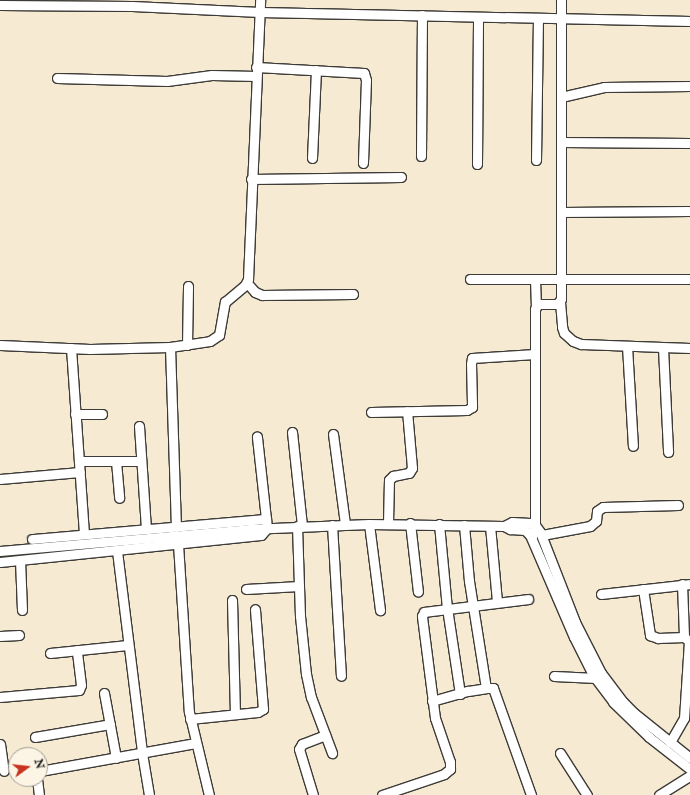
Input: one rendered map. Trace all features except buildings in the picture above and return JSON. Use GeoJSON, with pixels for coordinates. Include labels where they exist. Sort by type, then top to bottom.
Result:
{"type":"FeatureCollection","features":[{"type":"Feature","properties":{"kind":"street"},"geometry":{"type":"LineString","coordinates":[[260,0],[247,282],[255,292],[262,295],[353,294]]}},
{"type":"Feature","properties":{"kind":"street"},"geometry":{"type":"LineString","coordinates":[[561,0],[561,212],[553,278],[552,304],[564,333],[573,341],[581,344],[690,348]]}},
{"type":"Feature","properties":{"kind":"street"},"geometry":{"type":"LineString","coordinates":[[0,4],[132,3],[260,12],[690,21]]}},
{"type":"Feature","properties":{"kind":"street"},"geometry":{"type":"LineString","coordinates":[[421,156],[422,15]]}},
{"type":"Feature","properties":{"kind":"street"},"geometry":{"type":"LineString","coordinates":[[477,164],[478,16]]}},
{"type":"Feature","properties":{"kind":"street"},"geometry":{"type":"LineString","coordinates":[[536,160],[538,18]]}},
{"type":"Feature","properties":{"kind":"street"},"geometry":{"type":"LineString","coordinates":[[312,158],[316,70]]}},
{"type":"Feature","properties":{"kind":"street"},"geometry":{"type":"LineString","coordinates":[[57,78],[167,80],[256,72],[316,70],[361,72],[366,76],[363,163]]}},
{"type":"Feature","properties":{"kind":"street"},"geometry":{"type":"LineString","coordinates":[[561,97],[604,87],[690,86]]}},
{"type":"Feature","properties":{"kind":"street"},"geometry":{"type":"LineString","coordinates":[[561,142],[690,143]]}},
{"type":"Feature","properties":{"kind":"street"},"geometry":{"type":"LineString","coordinates":[[251,179],[401,177]]}},
{"type":"Feature","properties":{"kind":"street"},"geometry":{"type":"LineString","coordinates":[[561,212],[690,211]]}},
{"type":"Feature","properties":{"kind":"street"},"geometry":{"type":"LineString","coordinates":[[532,537],[535,525],[535,278]]}},
{"type":"Feature","properties":{"kind":"street"},"geometry":{"type":"LineString","coordinates":[[470,279],[690,279]]}},
{"type":"Feature","properties":{"kind":"street"},"geometry":{"type":"LineString","coordinates":[[0,345],[71,348],[170,347],[216,339],[221,329],[225,302],[247,282]]}},
{"type":"Feature","properties":{"kind":"street"},"geometry":{"type":"LineString","coordinates":[[187,345],[188,286]]}},
{"type":"Feature","properties":{"kind":"street"},"geometry":{"type":"LineString","coordinates":[[536,306],[552,304]]}},
{"type":"Feature","properties":{"kind":"street"},"geometry":{"type":"LineString","coordinates":[[627,346],[633,446]]}},
{"type":"Feature","properties":{"kind":"street"},"geometry":{"type":"LineString","coordinates":[[170,347],[176,527]]}},
{"type":"Feature","properties":{"kind":"street"},"geometry":{"type":"LineString","coordinates":[[71,348],[84,534]]}},
{"type":"Feature","properties":{"kind":"street"},"geometry":{"type":"LineString","coordinates":[[663,348],[668,452]]}},
{"type":"Feature","properties":{"kind":"street"},"geometry":{"type":"LineString","coordinates":[[371,412],[470,409],[472,404],[470,364],[472,358],[535,354]]}},
{"type":"Feature","properties":{"kind":"street"},"geometry":{"type":"LineString","coordinates":[[388,523],[389,480],[393,476],[409,473],[412,468],[408,411]]}},
{"type":"Feature","properties":{"kind":"street"},"geometry":{"type":"LineString","coordinates":[[76,414],[102,414]]}},
{"type":"Feature","properties":{"kind":"street"},"geometry":{"type":"LineString","coordinates":[[139,426],[146,529]]}},
{"type":"Feature","properties":{"kind":"street"},"geometry":{"type":"LineString","coordinates":[[292,432],[299,526],[299,586],[308,684],[324,735],[332,753]]}},
{"type":"Feature","properties":{"kind":"street"},"geometry":{"type":"LineString","coordinates":[[333,434],[345,524]]}},
{"type":"Feature","properties":{"kind":"street"},"geometry":{"type":"LineString","coordinates":[[0,562],[256,537],[266,532],[267,523],[257,437]]}},
{"type":"Feature","properties":{"kind":"street"},"geometry":{"type":"LineString","coordinates":[[116,461],[120,498]]}},
{"type":"Feature","properties":{"kind":"street"},"geometry":{"type":"LineString","coordinates":[[79,462],[141,461]]}},
{"type":"Feature","properties":{"kind":"street"},"geometry":{"type":"LineString","coordinates":[[0,479],[80,472]]}},
{"type":"Feature","properties":{"kind":"street"},"geometry":{"type":"LineString","coordinates":[[542,535],[590,526],[596,521],[597,511],[603,507],[678,505]]}},
{"type":"Feature","properties":{"kind":"street"},"geometry":{"type":"LineString","coordinates":[[32,540],[146,529],[267,523],[299,526],[388,523],[504,526],[517,522],[535,525],[542,535],[575,622],[594,661],[623,702],[690,758]]}},
{"type":"Feature","properties":{"kind":"street"},"geometry":{"type":"LineString","coordinates":[[0,551],[249,529],[267,523]]}},
{"type":"Feature","properties":{"kind":"street"},"geometry":{"type":"LineString","coordinates":[[410,523],[418,592]]}},
{"type":"Feature","properties":{"kind":"street"},"geometry":{"type":"LineString","coordinates":[[369,524],[380,610]]}},
{"type":"Feature","properties":{"kind":"street"},"geometry":{"type":"LineString","coordinates":[[439,524],[447,608],[460,694]]}},
{"type":"Feature","properties":{"kind":"street"},"geometry":{"type":"LineString","coordinates":[[332,525],[341,676]]}},
{"type":"Feature","properties":{"kind":"street"},"geometry":{"type":"LineString","coordinates":[[464,525],[473,605],[486,688]]}},
{"type":"Feature","properties":{"kind":"street"},"geometry":{"type":"LineString","coordinates":[[490,526],[497,602]]}},
{"type":"Feature","properties":{"kind":"street"},"geometry":{"type":"LineString","coordinates":[[504,526],[510,529],[525,530],[532,537],[574,637],[596,678],[626,717],[649,738],[690,769]]}},
{"type":"Feature","properties":{"kind":"street"},"geometry":{"type":"LineString","coordinates":[[178,544],[190,719],[209,795]]}},
{"type":"Feature","properties":{"kind":"street"},"geometry":{"type":"LineString","coordinates":[[117,551],[142,753],[149,795]]}},
{"type":"Feature","properties":{"kind":"street"},"geometry":{"type":"LineString","coordinates":[[20,560],[22,610]]}},
{"type":"Feature","properties":{"kind":"street"},"geometry":{"type":"LineString","coordinates":[[601,594],[686,584],[684,637],[687,638],[689,646],[684,718],[670,742]]}},
{"type":"Feature","properties":{"kind":"street"},"geometry":{"type":"LineString","coordinates":[[246,589],[299,586]]}},
{"type":"Feature","properties":{"kind":"street"},"geometry":{"type":"LineString","coordinates":[[643,589],[650,635],[658,638],[684,637]]}},
{"type":"Feature","properties":{"kind":"street"},"geometry":{"type":"LineString","coordinates":[[382,795],[444,774],[450,770],[450,762],[435,718],[432,701],[423,614],[427,611],[447,608],[528,599]]}},
{"type":"Feature","properties":{"kind":"street"},"geometry":{"type":"LineString","coordinates":[[232,600],[235,714]]}},
{"type":"Feature","properties":{"kind":"street"},"geometry":{"type":"LineString","coordinates":[[190,719],[258,712],[263,709],[255,610]]}},
{"type":"Feature","properties":{"kind":"street"},"geometry":{"type":"LineString","coordinates":[[0,636],[19,634]]}},
{"type":"Feature","properties":{"kind":"street"},"geometry":{"type":"LineString","coordinates":[[50,653],[128,645]]}},
{"type":"Feature","properties":{"kind":"street"},"geometry":{"type":"LineString","coordinates":[[0,697],[79,690],[81,685],[77,650]]}},
{"type":"Feature","properties":{"kind":"street"},"geometry":{"type":"LineString","coordinates":[[554,676],[596,678]]}},
{"type":"Feature","properties":{"kind":"street"},"geometry":{"type":"LineString","coordinates":[[432,701],[486,688],[493,688],[496,692],[511,741],[531,795]]}},
{"type":"Feature","properties":{"kind":"street"},"geometry":{"type":"LineString","coordinates":[[104,693],[116,758]]}},
{"type":"Feature","properties":{"kind":"street"},"geometry":{"type":"LineString","coordinates":[[35,737],[110,724]]}},
{"type":"Feature","properties":{"kind":"street"},"geometry":{"type":"LineString","coordinates":[[313,795],[298,749],[302,744],[324,735]]}},
{"type":"Feature","properties":{"kind":"street"},"geometry":{"type":"LineString","coordinates":[[48,770],[195,743]]}},
{"type":"Feature","properties":{"kind":"street"},"geometry":{"type":"LineString","coordinates":[[0,744],[4,771]]}},
{"type":"Feature","properties":{"kind":"street"},"geometry":{"type":"LineString","coordinates":[[560,753],[587,795]]}},
{"type":"Feature","properties":{"kind":"street"},"geometry":{"type":"LineString","coordinates":[[659,795],[690,776]]}}]}
